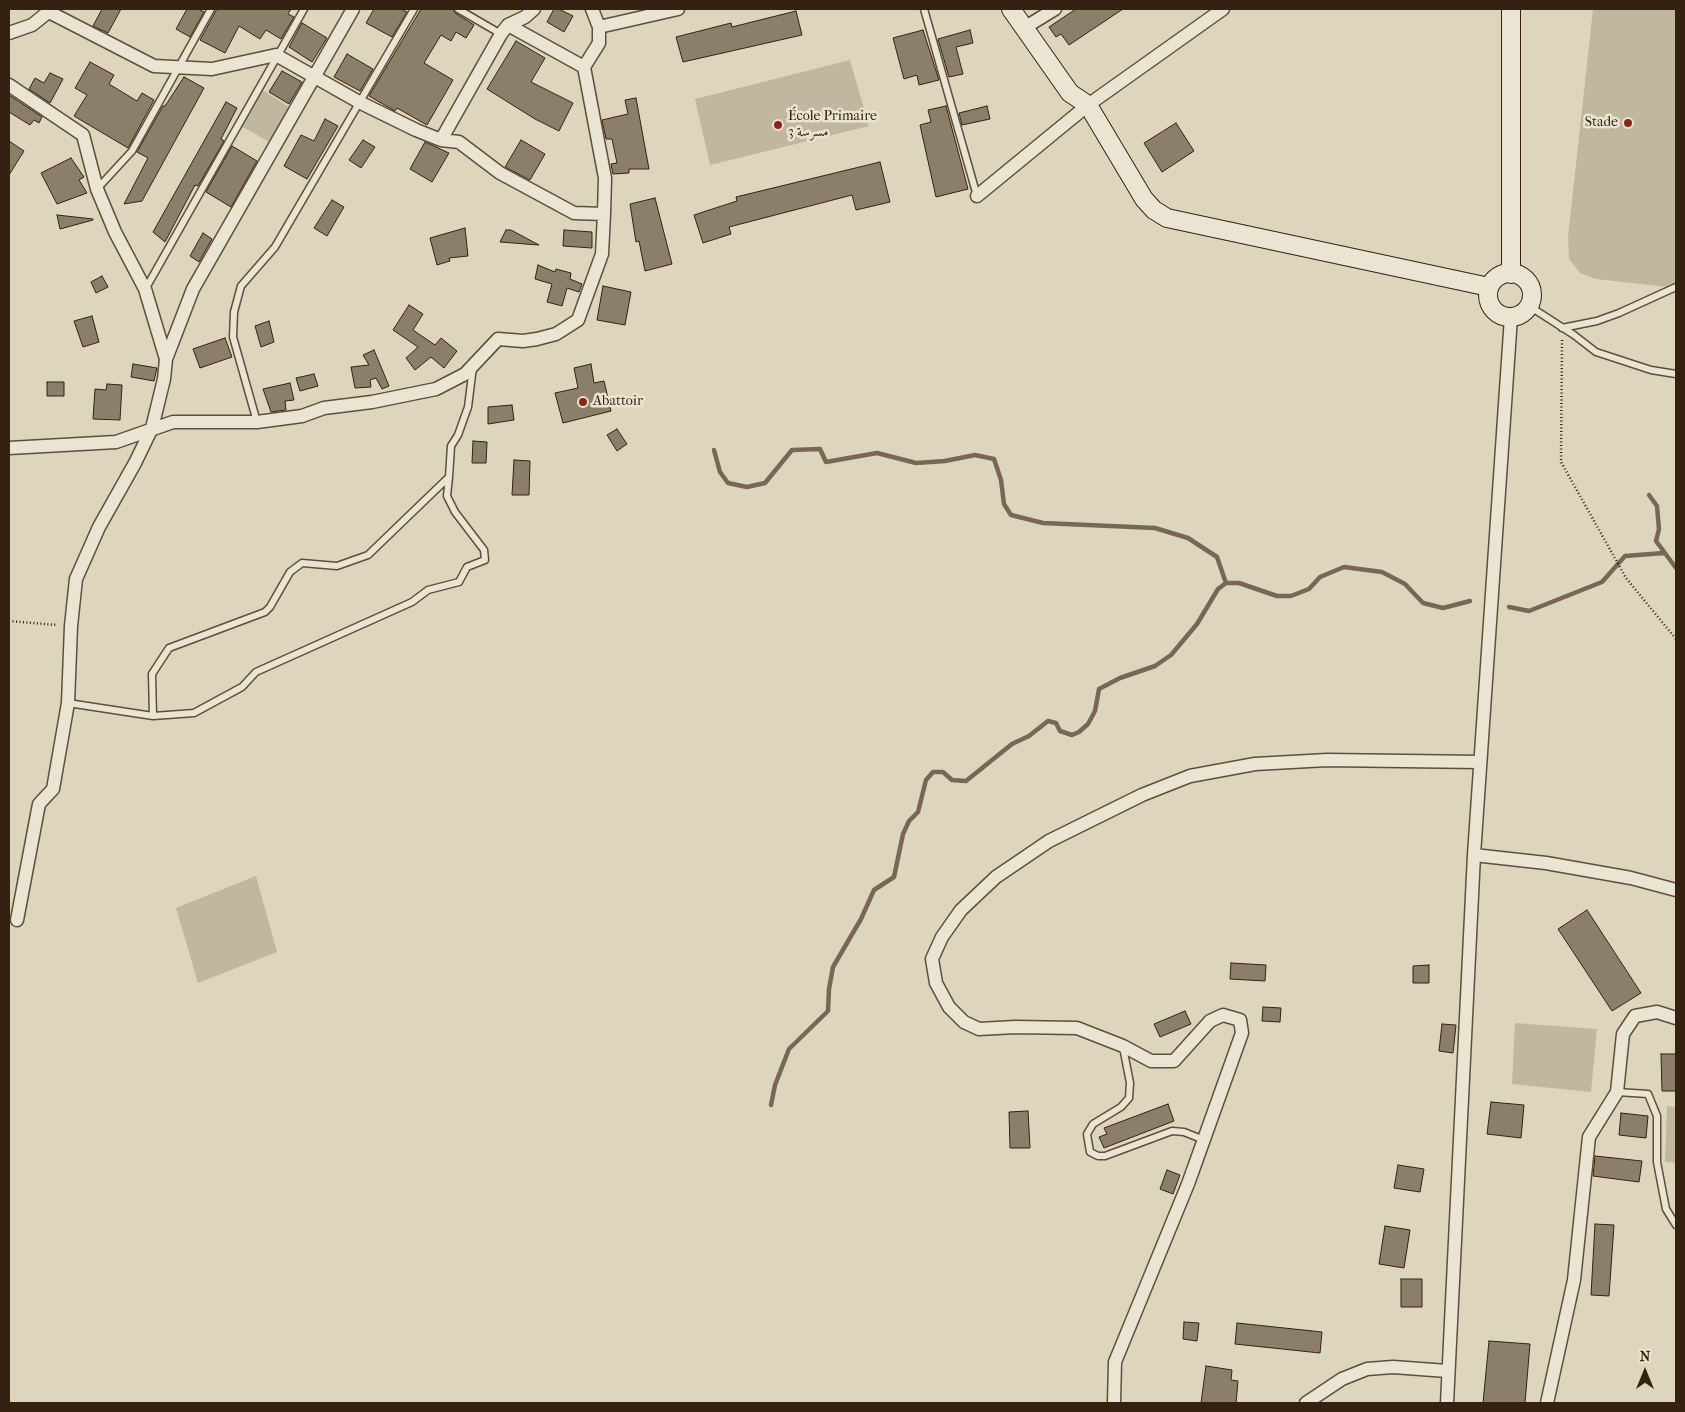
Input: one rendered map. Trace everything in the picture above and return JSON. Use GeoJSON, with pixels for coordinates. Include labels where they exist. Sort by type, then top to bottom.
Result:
{"type":"FeatureCollection","features":[{"type":"Feature","properties":{"kind":"street"},"geometry":{"type":"LineString","coordinates":[[17,920],[39,804],[53,789],[68,702],[71,626],[76,579],[81,564],[152,428],[164,379],[166,359],[193,289],[353,9]]}},
{"type":"Feature","properties":{"kind":"street"},"geometry":{"type":"LineString","coordinates":[[441,140],[505,30],[534,9]]}},
{"type":"Feature","properties":{"kind":"street"},"geometry":{"type":"LineString","coordinates":[[9,448],[116,442],[173,422],[257,422],[302,416],[324,408],[372,402],[436,389],[463,376],[498,339],[523,341],[537,339],[556,334],[578,320],[602,254],[604,214],[605,178],[584,67],[599,43],[599,27],[592,9]]}},
{"type":"Feature","properties":{"kind":"street"},"geometry":{"type":"LineString","coordinates":[[599,27],[678,9]]}},
{"type":"Feature","properties":{"kind":"street"},"geometry":{"type":"LineString","coordinates":[[1011,9],[1070,93],[1088,105],[1144,199],[1154,210],[1167,218],[1489,287]]}},
{"type":"Feature","properties":{"kind":"street"},"geometry":{"type":"LineString","coordinates":[[1024,28],[1055,9]]}},
{"type":"Feature","properties":{"kind":"street"},"geometry":{"type":"LineString","coordinates":[[1511,9],[1511,274]]}},
{"type":"Feature","properties":{"kind":"street"},"geometry":{"type":"LineString","coordinates":[[9,33],[32,25],[51,10],[149,65],[177,68],[212,68],[276,55],[359,102],[441,140],[459,142],[500,173],[574,214],[604,214]]}},
{"type":"Feature","properties":{"kind":"street"},"geometry":{"type":"LineString","coordinates":[[977,196],[1088,105],[1220,10]]}},
{"type":"Feature","properties":{"kind":"street"},"geometry":{"type":"LineString","coordinates":[[505,30],[584,67]]}},
{"type":"Feature","properties":{"kind":"street"},"geometry":{"type":"LineString","coordinates":[[9,85],[18,93],[79,131],[85,140],[97,189],[115,232],[145,289],[166,359]]}},
{"type":"Feature","properties":{"kind":"street"},"geometry":{"type":"LineString","coordinates":[[1511,274],[1525,279],[1532,292],[1528,306],[1521,314],[1511,317],[1497,313],[1492,308],[1489,302],[1489,287],[1498,277],[1511,274]]}},
{"type":"Feature","properties":{"kind":"street"},"geometry":{"type":"LineString","coordinates":[[1447,1403],[1447,1370],[1474,855],[1511,317]]}},
{"type":"Feature","properties":{"kind":"street"},"geometry":{"type":"LineString","coordinates":[[1114,1403],[1115,1362],[1188,1184],[1242,1033],[1240,1020],[1223,1016],[1210,1021],[1174,1061],[1151,1061],[1123,1046],[1077,1028],[1015,1027],[979,1029],[964,1022],[949,1007],[936,983],[932,959],[942,937],[961,910],[996,877],[1050,841],[1142,795],[1190,776],[1255,764],[1327,760],[1480,762]]}},
{"type":"Feature","properties":{"kind":"street"},"geometry":{"type":"LineString","coordinates":[[1474,855],[1546,863],[1631,878],[1676,890]]}},
{"type":"Feature","properties":{"kind":"street"},"geometry":{"type":"LineString","coordinates":[[1547,1403],[1574,1280],[1589,1137],[1617,1092],[1623,1034],[1635,1016],[1657,1012],[1676,1018]]}},
{"type":"Feature","properties":{"kind":"street"},"geometry":{"type":"LineString","coordinates":[[1306,1403],[1342,1379],[1367,1369],[1392,1367],[1447,1370]]}},
{"type":"Feature","properties":{"kind":"lane"},"geometry":{"type":"LineString","coordinates":[[97,189],[132,151],[211,9]]}},
{"type":"Feature","properties":{"kind":"lane"},"geometry":{"type":"LineString","coordinates":[[145,289],[276,55],[304,9]]}},
{"type":"Feature","properties":{"kind":"lane"},"geometry":{"type":"LineString","coordinates":[[257,422],[233,337],[234,312],[241,286],[275,247],[414,9]]}},
{"type":"Feature","properties":{"kind":"lane"},"geometry":{"type":"LineString","coordinates":[[458,9],[505,30]]}},
{"type":"Feature","properties":{"kind":"lane"},"geometry":{"type":"LineString","coordinates":[[924,9],[977,196]]}},
{"type":"Feature","properties":{"kind":"lane"},"geometry":{"type":"LineString","coordinates":[[1562,328],[1619,314],[1676,287]]}},
{"type":"Feature","properties":{"kind":"lane"},"geometry":{"type":"LineString","coordinates":[[1528,306],[1596,352],[1651,370],[1676,374]]}},
{"type":"Feature","properties":{"kind":"lane"},"geometry":{"type":"LineString","coordinates":[[68,702],[153,716],[194,713],[242,687],[256,672],[412,602],[428,590],[459,582],[467,567],[485,560],[484,550],[455,512],[447,496],[451,446],[458,435],[468,406],[473,367]]}},
{"type":"Feature","properties":{"kind":"lane"},"geometry":{"type":"LineString","coordinates":[[153,716],[152,674],[169,648],[265,612],[290,572],[302,563],[337,566],[368,555],[449,477]]}},
{"type":"Feature","properties":{"kind":"lane"},"geometry":{"type":"LineString","coordinates":[[1123,1046],[1130,1083],[1129,1098],[1121,1107],[1093,1124],[1087,1134],[1090,1152],[1098,1156],[1105,1156],[1172,1131],[1184,1132],[1204,1140]]}},
{"type":"Feature","properties":{"kind":"lane"},"geometry":{"type":"LineString","coordinates":[[1617,1092],[1648,1094],[1657,1116],[1657,1162],[1666,1209],[1676,1225]]}},
{"type":"Feature","properties":{"kind":"path"},"geometry":{"type":"LineString","coordinates":[[1562,328],[1561,462],[1626,578],[1676,639]]}},
{"type":"Feature","properties":{"kind":"path"},"geometry":{"type":"LineString","coordinates":[[9,621],[71,626]]}},
{"type":"Feature","properties":{"kind":"shaded area","name":"Stade"},"geometry":{"type":"Polygon","coordinates":[[[1593,9],[1676,9],[1676,288],[1596,279],[1580,273],[1569,259],[1568,237],[1593,9]]]}},
{"type":"Feature","properties":{"kind":"shaded area"},"geometry":{"type":"Polygon","coordinates":[[[850,60],[869,126],[710,165],[695,99],[850,60]]]}},
{"type":"Feature","properties":{"kind":"shaded area"},"geometry":{"type":"Polygon","coordinates":[[[261,89],[292,109],[273,144],[239,125],[261,89]]]}},
{"type":"Feature","properties":{"kind":"shaded area"},"geometry":{"type":"Polygon","coordinates":[[[256,876],[277,952],[198,983],[176,908],[256,876]]]}},
{"type":"Feature","properties":{"kind":"shaded area"},"geometry":{"type":"Polygon","coordinates":[[[1515,1023],[1597,1029],[1591,1092],[1512,1084],[1515,1023]]]}},
{"type":"Feature","properties":{"kind":"shaded area"},"geometry":{"type":"Polygon","coordinates":[[[1667,1106],[1676,1107],[1676,1163],[1665,1162],[1667,1106]]]}},
{"type":"Feature","properties":{"kind":"building"},"geometry":{"type":"Polygon","coordinates":[[[102,9],[121,9],[108,33],[93,26],[102,9]]]}},
{"type":"Feature","properties":{"kind":"building"},"geometry":{"type":"Polygon","coordinates":[[[187,9],[198,9],[204,12],[190,37],[176,29],[187,9]]]}},
{"type":"Feature","properties":{"kind":"building"},"geometry":{"type":"Polygon","coordinates":[[[217,9],[291,9],[288,14],[294,17],[281,39],[266,30],[260,39],[239,26],[225,53],[200,40],[217,9]]]}},
{"type":"Feature","properties":{"kind":"building"},"geometry":{"type":"Polygon","coordinates":[[[374,9],[401,9],[407,12],[392,37],[366,23],[374,9]]]}},
{"type":"Feature","properties":{"kind":"building"},"geometry":{"type":"Polygon","coordinates":[[[421,9],[453,9],[455,13],[474,25],[466,38],[456,32],[451,41],[441,35],[424,63],[453,80],[427,125],[397,108],[395,111],[369,96],[421,9]]]}},
{"type":"Feature","properties":{"kind":"building"},"geometry":{"type":"Polygon","coordinates":[[[554,9],[559,9],[573,16],[564,32],[547,22],[554,9]]]}},
{"type":"Feature","properties":{"kind":"building"},"geometry":{"type":"Polygon","coordinates":[[[1076,9],[1123,9],[1069,45],[1061,34],[1056,37],[1049,27],[1076,9]]]}},
{"type":"Feature","properties":{"kind":"building"},"geometry":{"type":"Polygon","coordinates":[[[796,11],[802,35],[683,62],[676,37],[731,23],[732,27],[796,11]]]}},
{"type":"Feature","properties":{"kind":"building"},"geometry":{"type":"Polygon","coordinates":[[[302,23],[327,38],[312,62],[289,47],[302,23]]]}},
{"type":"Feature","properties":{"kind":"building"},"geometry":{"type":"Polygon","coordinates":[[[923,30],[939,80],[919,85],[917,75],[904,79],[893,38],[923,30]]]}},
{"type":"Feature","properties":{"kind":"building"},"geometry":{"type":"Polygon","coordinates":[[[970,30],[973,43],[956,47],[963,74],[949,77],[938,39],[970,30]]]}},
{"type":"Feature","properties":{"kind":"building"},"geometry":{"type":"Polygon","coordinates":[[[516,41],[545,58],[531,82],[573,103],[559,131],[535,119],[487,89],[516,41]]]}},
{"type":"Feature","properties":{"kind":"building"},"geometry":{"type":"Polygon","coordinates":[[[347,54],[373,69],[360,91],[334,77],[347,54]]]}},
{"type":"Feature","properties":{"kind":"building"},"geometry":{"type":"Polygon","coordinates":[[[90,62],[114,75],[109,84],[137,101],[142,93],[154,100],[128,148],[74,116],[87,95],[75,88],[90,62]]]}},
{"type":"Feature","properties":{"kind":"building"},"geometry":{"type":"Polygon","coordinates":[[[282,71],[302,82],[289,104],[269,92],[282,71]]]}},
{"type":"Feature","properties":{"kind":"building"},"geometry":{"type":"Polygon","coordinates":[[[50,73],[63,79],[50,103],[29,89],[35,78],[44,83],[50,73]]]}},
{"type":"Feature","properties":{"kind":"building"},"geometry":{"type":"Polygon","coordinates":[[[184,77],[204,88],[142,201],[124,204],[148,158],[137,152],[163,106],[165,106],[184,77]]]}},
{"type":"Feature","properties":{"kind":"building"},"geometry":{"type":"Polygon","coordinates":[[[9,95],[42,117],[39,123],[34,120],[30,125],[9,112],[9,95]]]}},
{"type":"Feature","properties":{"kind":"building"},"geometry":{"type":"Polygon","coordinates":[[[636,98],[649,169],[629,169],[629,173],[613,174],[611,164],[617,163],[612,139],[606,139],[602,120],[628,114],[625,100],[636,98]]]}},
{"type":"Feature","properties":{"kind":"building"},"geometry":{"type":"Polygon","coordinates":[[[226,102],[237,108],[221,139],[224,141],[198,186],[195,185],[165,242],[153,232],[226,102]]]}},
{"type":"Feature","properties":{"kind":"building"},"geometry":{"type":"Polygon","coordinates":[[[946,106],[968,189],[936,197],[920,125],[931,122],[928,110],[946,106]]]}},
{"type":"Feature","properties":{"kind":"building"},"geometry":{"type":"Polygon","coordinates":[[[987,106],[990,119],[962,125],[959,113],[987,106]]]}},
{"type":"Feature","properties":{"kind":"building"},"geometry":{"type":"Polygon","coordinates":[[[325,119],[338,126],[307,179],[284,166],[301,135],[314,141],[325,119]]]}},
{"type":"Feature","properties":{"kind":"building"},"geometry":{"type":"Polygon","coordinates":[[[1176,123],[1194,151],[1162,172],[1144,143],[1176,123]]]}},
{"type":"Feature","properties":{"kind":"building"},"geometry":{"type":"Polygon","coordinates":[[[363,140],[375,147],[361,168],[349,160],[363,140]]]}},
{"type":"Feature","properties":{"kind":"building"},"geometry":{"type":"Polygon","coordinates":[[[521,140],[545,154],[530,180],[505,167],[521,140]]]}},
{"type":"Feature","properties":{"kind":"building"},"geometry":{"type":"Polygon","coordinates":[[[9,141],[24,151],[9,175],[9,141]]]}},
{"type":"Feature","properties":{"kind":"building"},"geometry":{"type":"Polygon","coordinates":[[[425,142],[449,153],[432,182],[410,169],[425,142]]]}},
{"type":"Feature","properties":{"kind":"building"},"geometry":{"type":"Polygon","coordinates":[[[232,146],[257,161],[231,207],[206,192],[232,146]]]}},
{"type":"Feature","properties":{"kind":"building"},"geometry":{"type":"Polygon","coordinates":[[[71,158],[84,177],[79,180],[87,193],[57,204],[41,173],[71,158]]]}},
{"type":"Feature","properties":{"kind":"building"},"geometry":{"type":"Polygon","coordinates":[[[880,162],[890,202],[856,210],[852,195],[729,227],[731,234],[703,243],[694,215],[737,201],[736,197],[880,162]]]}},
{"type":"Feature","properties":{"kind":"building"},"geometry":{"type":"Polygon","coordinates":[[[655,198],[672,264],[645,271],[639,241],[636,242],[630,204],[655,198]]]}},
{"type":"Feature","properties":{"kind":"building"},"geometry":{"type":"Polygon","coordinates":[[[332,200],[344,207],[327,236],[314,228],[332,200]]]}},
{"type":"Feature","properties":{"kind":"building"},"geometry":{"type":"Polygon","coordinates":[[[57,215],[93,219],[93,220],[60,229],[57,215]]]}},
{"type":"Feature","properties":{"kind":"building"},"geometry":{"type":"Polygon","coordinates":[[[465,228],[468,256],[449,258],[450,261],[437,265],[430,238],[465,228]]]}},
{"type":"Feature","properties":{"kind":"building"},"geometry":{"type":"Polygon","coordinates":[[[506,230],[511,230],[539,245],[500,242],[506,230]]]}},
{"type":"Feature","properties":{"kind":"building"},"geometry":{"type":"Polygon","coordinates":[[[564,230],[592,232],[592,248],[563,246],[564,230]]]}},
{"type":"Feature","properties":{"kind":"building"},"geometry":{"type":"Polygon","coordinates":[[[203,233],[212,239],[199,262],[190,256],[203,233]]]}},
{"type":"Feature","properties":{"kind":"building"},"geometry":{"type":"Polygon","coordinates":[[[538,265],[555,272],[556,269],[571,273],[570,279],[582,284],[579,292],[567,288],[562,306],[547,302],[552,284],[535,279],[538,265]]]}},
{"type":"Feature","properties":{"kind":"building"},"geometry":{"type":"Polygon","coordinates":[[[102,276],[108,287],[96,293],[91,282],[102,276]]]}},
{"type":"Feature","properties":{"kind":"building"},"geometry":{"type":"Polygon","coordinates":[[[603,286],[631,292],[625,325],[597,320],[603,286]]]}},
{"type":"Feature","properties":{"kind":"building"},"geometry":{"type":"Polygon","coordinates":[[[409,305],[423,314],[413,330],[435,345],[441,338],[457,351],[444,368],[431,357],[415,370],[406,358],[418,347],[393,330],[409,305]]]}},
{"type":"Feature","properties":{"kind":"building"},"geometry":{"type":"Polygon","coordinates":[[[92,316],[99,342],[83,347],[74,321],[92,316]]]}},
{"type":"Feature","properties":{"kind":"building"},"geometry":{"type":"Polygon","coordinates":[[[269,321],[274,342],[261,347],[255,326],[269,321]]]}},
{"type":"Feature","properties":{"kind":"building"},"geometry":{"type":"Polygon","coordinates":[[[225,338],[232,357],[200,368],[193,349],[225,338]]]}},
{"type":"Feature","properties":{"kind":"building"},"geometry":{"type":"Polygon","coordinates":[[[374,350],[389,386],[382,389],[376,378],[370,380],[371,387],[355,388],[351,367],[369,365],[363,355],[374,350]]]}},
{"type":"Feature","properties":{"kind":"building"},"geometry":{"type":"Polygon","coordinates":[[[133,364],[157,368],[154,381],[131,377],[133,364]]]}},
{"type":"Feature","properties":{"kind":"building","name":"Abattoir"},"geometry":{"type":"Polygon","coordinates":[[[591,364],[594,383],[604,381],[611,411],[563,423],[555,393],[578,388],[574,368],[591,364]]]}},
{"type":"Feature","properties":{"kind":"building"},"geometry":{"type":"Polygon","coordinates":[[[314,374],[318,386],[300,391],[296,378],[314,374]]]}},
{"type":"Feature","properties":{"kind":"building"},"geometry":{"type":"Polygon","coordinates":[[[47,382],[64,382],[64,396],[47,396],[47,382]]]}},
{"type":"Feature","properties":{"kind":"building"},"geometry":{"type":"Polygon","coordinates":[[[290,383],[294,400],[285,401],[286,410],[271,412],[263,389],[290,383]]]}},
{"type":"Feature","properties":{"kind":"building"},"geometry":{"type":"Polygon","coordinates":[[[107,384],[122,385],[120,420],[93,419],[95,389],[106,390],[107,384]]]}},
{"type":"Feature","properties":{"kind":"building"},"geometry":{"type":"Polygon","coordinates":[[[512,405],[514,420],[488,424],[488,407],[512,405]]]}},
{"type":"Feature","properties":{"kind":"building"},"geometry":{"type":"Polygon","coordinates":[[[617,429],[627,444],[617,451],[607,435],[617,429]]]}},
{"type":"Feature","properties":{"kind":"building"},"geometry":{"type":"Polygon","coordinates":[[[473,441],[487,442],[486,463],[472,463],[473,441]]]}},
{"type":"Feature","properties":{"kind":"building"},"geometry":{"type":"Polygon","coordinates":[[[514,460],[530,461],[529,495],[512,495],[514,460]]]}},
{"type":"Feature","properties":{"kind":"building"},"geometry":{"type":"Polygon","coordinates":[[[1587,910],[1641,993],[1612,1011],[1558,929],[1587,910]]]}},
{"type":"Feature","properties":{"kind":"building"},"geometry":{"type":"Polygon","coordinates":[[[1231,963],[1266,965],[1265,981],[1230,979],[1231,963]]]}},
{"type":"Feature","properties":{"kind":"building"},"geometry":{"type":"Polygon","coordinates":[[[1429,965],[1429,983],[1413,983],[1413,966],[1429,965]]]}},
{"type":"Feature","properties":{"kind":"building"},"geometry":{"type":"Polygon","coordinates":[[[1263,1007],[1281,1008],[1280,1022],[1262,1021],[1263,1007]]]}},
{"type":"Feature","properties":{"kind":"building"},"geometry":{"type":"Polygon","coordinates":[[[1185,1011],[1191,1024],[1160,1037],[1154,1024],[1185,1011]]]}},
{"type":"Feature","properties":{"kind":"building"},"geometry":{"type":"Polygon","coordinates":[[[1442,1024],[1456,1025],[1453,1053],[1439,1051],[1442,1024]]]}},
{"type":"Feature","properties":{"kind":"building"},"geometry":{"type":"Polygon","coordinates":[[[1661,1054],[1676,1054],[1676,1091],[1662,1091],[1661,1054]]]}},
{"type":"Feature","properties":{"kind":"building"},"geometry":{"type":"Polygon","coordinates":[[[1491,1102],[1524,1105],[1521,1138],[1487,1134],[1491,1102]]]}},
{"type":"Feature","properties":{"kind":"building"},"geometry":{"type":"Polygon","coordinates":[[[1168,1104],[1174,1121],[1104,1148],[1099,1137],[1107,1134],[1104,1128],[1168,1104]]]}},
{"type":"Feature","properties":{"kind":"building"},"geometry":{"type":"Polygon","coordinates":[[[1028,1111],[1030,1148],[1010,1148],[1009,1112],[1028,1111]]]}},
{"type":"Feature","properties":{"kind":"building"},"geometry":{"type":"Polygon","coordinates":[[[1621,1113],[1648,1116],[1646,1138],[1619,1135],[1621,1113]]]}},
{"type":"Feature","properties":{"kind":"building"},"geometry":{"type":"Polygon","coordinates":[[[1595,1156],[1642,1161],[1639,1182],[1593,1176],[1595,1156]]]}},
{"type":"Feature","properties":{"kind":"building"},"geometry":{"type":"Polygon","coordinates":[[[1398,1165],[1424,1169],[1420,1192],[1394,1188],[1398,1165]]]}},
{"type":"Feature","properties":{"kind":"building"},"geometry":{"type":"Polygon","coordinates":[[[1167,1170],[1180,1175],[1173,1194],[1160,1189],[1167,1170]]]}},
{"type":"Feature","properties":{"kind":"building"},"geometry":{"type":"Polygon","coordinates":[[[1595,1224],[1614,1225],[1609,1296],[1591,1295],[1595,1224]]]}},
{"type":"Feature","properties":{"kind":"building"},"geometry":{"type":"Polygon","coordinates":[[[1385,1226],[1410,1230],[1404,1268],[1379,1264],[1385,1226]]]}},
{"type":"Feature","properties":{"kind":"building"},"geometry":{"type":"Polygon","coordinates":[[[1401,1279],[1422,1279],[1422,1307],[1401,1307],[1401,1279]]]}},
{"type":"Feature","properties":{"kind":"building"},"geometry":{"type":"Polygon","coordinates":[[[1184,1322],[1199,1323],[1197,1341],[1183,1339],[1184,1322]]]}},
{"type":"Feature","properties":{"kind":"building"},"geometry":{"type":"Polygon","coordinates":[[[1237,1323],[1322,1332],[1320,1353],[1235,1344],[1237,1323]]]}},
{"type":"Feature","properties":{"kind":"building"},"geometry":{"type":"Polygon","coordinates":[[[1489,1341],[1530,1344],[1525,1403],[1483,1403],[1489,1341]]]}},
{"type":"Feature","properties":{"kind":"building"},"geometry":{"type":"Polygon","coordinates":[[[1206,1366],[1232,1370],[1231,1380],[1238,1381],[1236,1403],[1201,1403],[1206,1366]]]}},
{"type":"Feature","properties":{"kind":"waterway"},"geometry":{"type":"LineString","coordinates":[[714,450],[720,472],[728,483],[747,487],[765,483],[792,450],[820,449],[826,462],[877,453],[916,463],[945,461],[975,455],[994,459],[1001,480],[1004,504],[1011,515],[1043,523],[1155,528],[1188,538],[1217,557],[1226,583]]}},
{"type":"Feature","properties":{"kind":"waterway"},"geometry":{"type":"LineString","coordinates":[[1649,495],[1657,506],[1659,529],[1656,541],[1676,568]]}},
{"type":"Feature","properties":{"kind":"waterway"},"geometry":{"type":"LineString","coordinates":[[1509,607],[1529,611],[1602,582],[1625,556],[1664,553]]}},
{"type":"Feature","properties":{"kind":"waterway"},"geometry":{"type":"LineString","coordinates":[[771,1105],[775,1085],[789,1049],[828,1011],[833,967],[861,919],[874,890],[894,877],[903,834],[909,821],[918,812],[926,780],[933,772],[943,772],[952,780],[966,781],[1012,744],[1029,736],[1048,721],[1056,723],[1060,731],[1072,735],[1079,732],[1088,724],[1095,711],[1099,689],[1120,678],[1155,666],[1171,655],[1197,624],[1218,589],[1226,583],[1239,583],[1277,596],[1291,596],[1309,589],[1320,577],[1344,567],[1382,572],[1405,584],[1423,603],[1443,608],[1470,601]]}},
{"type":"Feature","properties":{"kind":"place","name":"Stade"},"geometry":{"type":"Point","coordinates":[1628,123]}},
{"type":"Feature","properties":{"kind":"place","name":"École Primaire 3 مسرسة"},"geometry":{"type":"Point","coordinates":[778,125]}},
{"type":"Feature","properties":{"kind":"place","name":"Abattoir"},"geometry":{"type":"Point","coordinates":[583,402]}}]}
